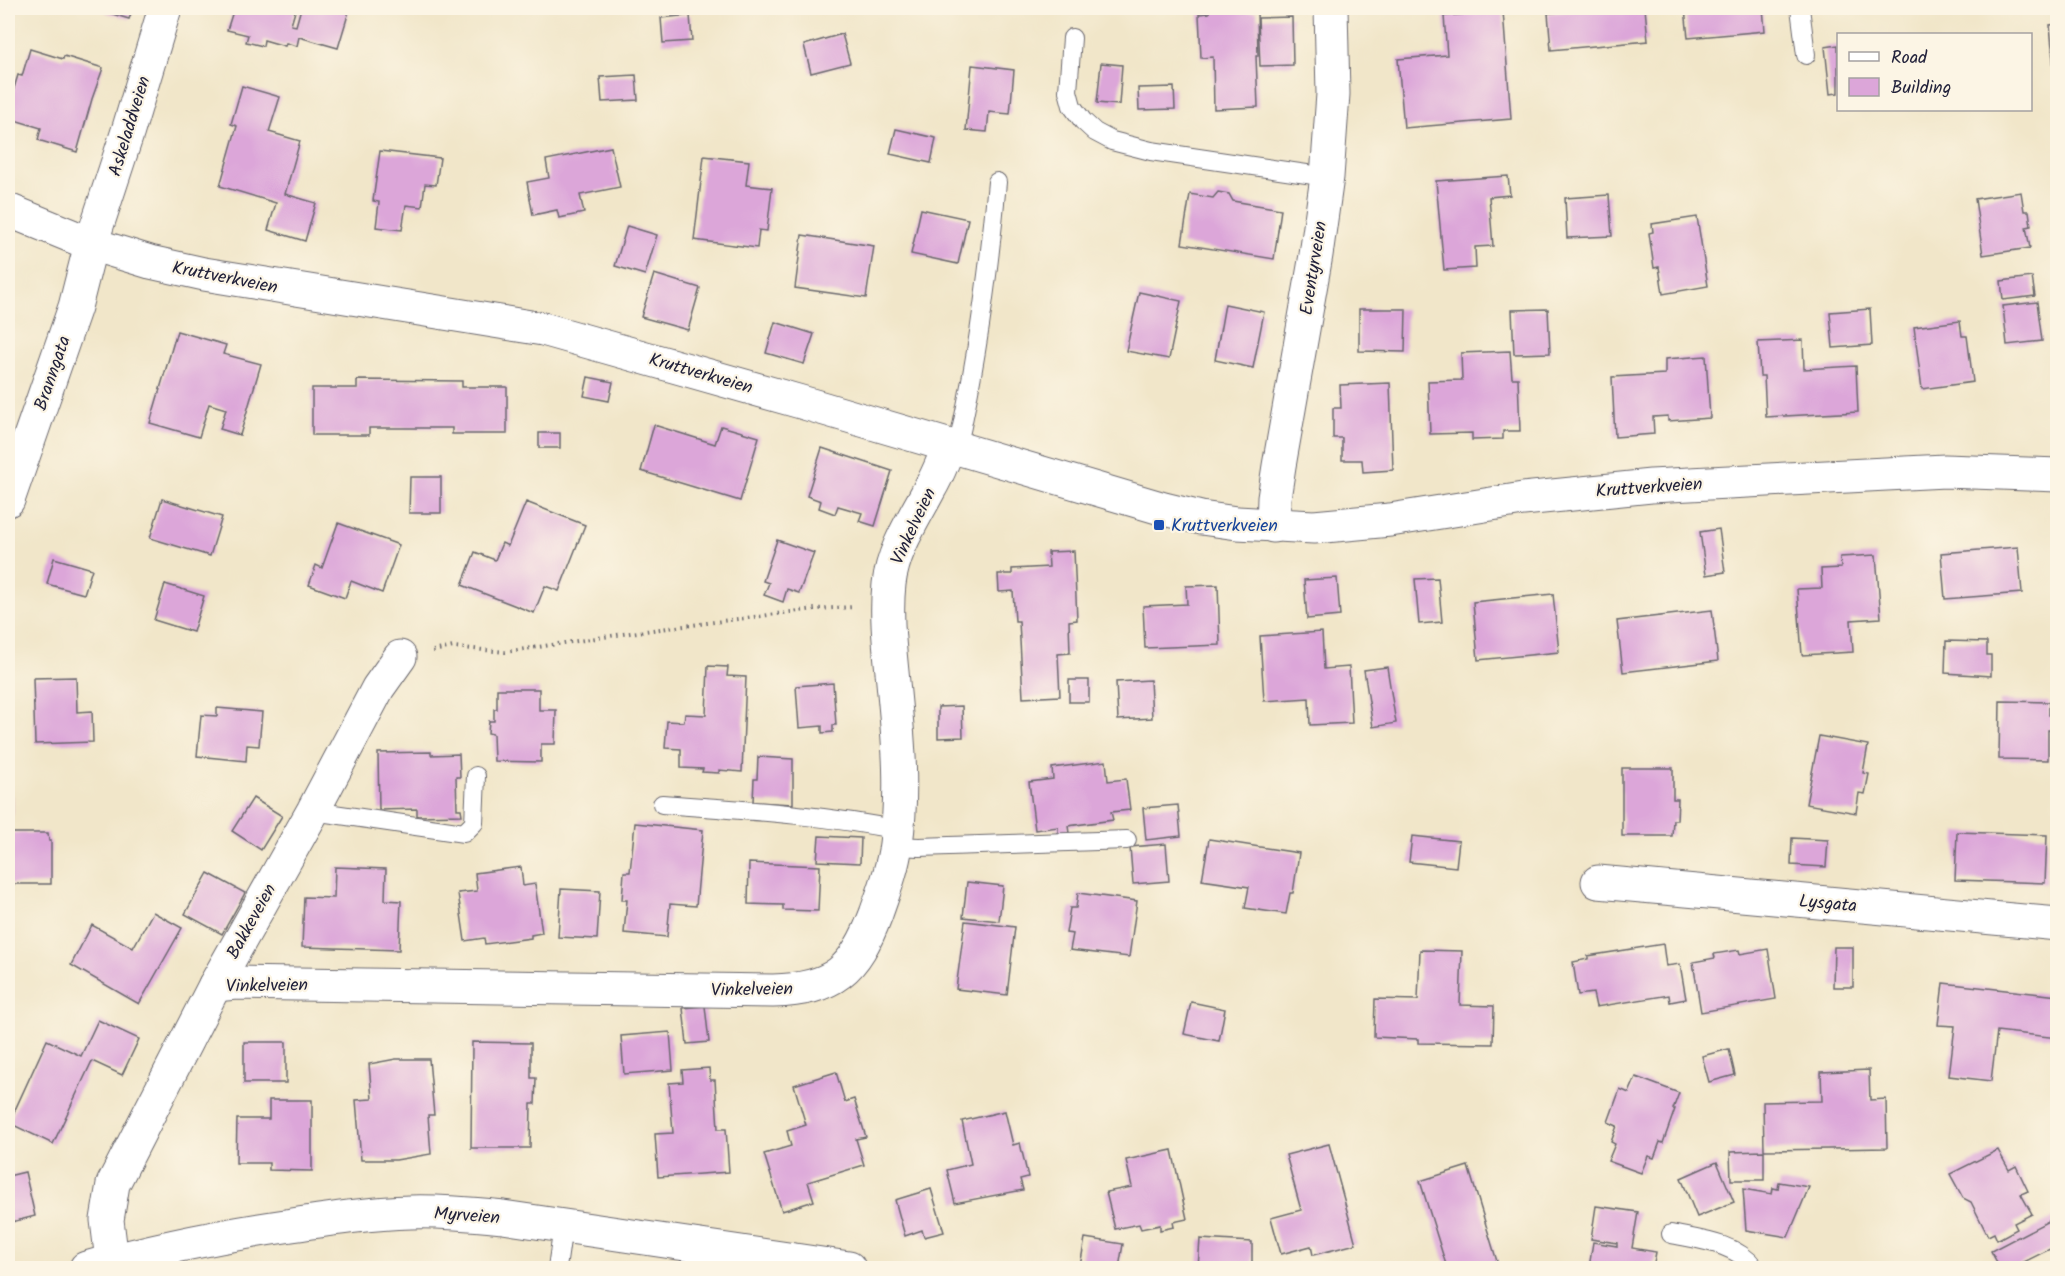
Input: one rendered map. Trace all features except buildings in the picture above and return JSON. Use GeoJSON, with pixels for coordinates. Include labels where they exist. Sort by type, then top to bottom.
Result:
{"type":"FeatureCollection","features":[{"type":"Feature","properties":{"kind":"street","name":"Askeladdveien"},"geometry":{"type":"LineString","coordinates":[[91,244],[165,8]]}},
{"type":"Feature","properties":{"kind":"street","name":"Eventyrveien"},"geometry":{"type":"LineString","coordinates":[[1273,526],[1274,498],[1327,177],[1333,94],[1331,8]]}},
{"type":"Feature","properties":{"kind":"street","name":"Kruttverkveien"},"geometry":{"type":"LineString","coordinates":[[8,210],[91,244],[150,262],[235,280],[468,315],[543,329],[1201,518],[1273,526],[1314,527],[1372,522],[1523,499],[1651,486],[1946,471],[2058,475]]}},
{"type":"Feature","properties":{"kind":"street","name":"Branngata"},"geometry":{"type":"LineString","coordinates":[[8,500],[75,307],[91,244]]}},
{"type":"Feature","properties":{"kind":"street","name":"Vinkelveien"},"geometry":{"type":"LineString","coordinates":[[215,986],[236,982],[773,991],[815,987],[843,971],[856,956],[870,928],[886,886],[897,838],[901,791],[889,637],[889,583],[902,541],[953,448]]}},
{"type":"Feature","properties":{"kind":"street","name":"Bakkeveien"},"geometry":{"type":"LineString","coordinates":[[99,1265],[113,1184],[215,986],[313,811],[378,688],[400,657]]}},
{"type":"Feature","properties":{"kind":"street","name":"Lysgata"},"geometry":{"type":"LineString","coordinates":[[1598,882],[2058,924]]}},
{"type":"Feature","properties":{"kind":"street","name":"Myrveien"},"geometry":{"type":"LineString","coordinates":[[99,1265],[248,1232],[410,1212],[503,1217],[849,1269]]}},
{"type":"Feature","properties":{"kind":"lane"},"geometry":{"type":"LineString","coordinates":[[1800,8],[1806,55]]}},
{"type":"Feature","properties":{"kind":"lane"},"geometry":{"type":"LineString","coordinates":[[1072,38],[1068,91],[1072,106],[1095,132],[1112,141],[1151,151],[1327,177]]}},
{"type":"Feature","properties":{"kind":"lane"},"geometry":{"type":"LineString","coordinates":[[953,448],[967,407],[986,298],[997,183]]}},
{"type":"Feature","properties":{"kind":"lane"},"geometry":{"type":"LineString","coordinates":[[313,811],[464,833],[474,823],[476,776]]}},
{"type":"Feature","properties":{"kind":"lane"},"geometry":{"type":"LineString","coordinates":[[662,804],[796,814],[856,822],[897,838],[931,846],[1127,840]]}},
{"type":"Feature","properties":{"kind":"lane"},"geometry":{"type":"LineString","coordinates":[[557,1269],[563,1226]]}},
{"type":"Feature","properties":{"kind":"lane"},"geometry":{"type":"LineString","coordinates":[[1671,1234],[1732,1249],[1749,1260],[1755,1269]]}},
{"type":"Feature","properties":{"kind":"path"},"geometry":{"type":"LineString","coordinates":[[400,657],[453,647],[504,652],[815,609],[888,606]]}},
{"type":"Feature","properties":{"kind":"place","name":"Kruttverkveien"},"geometry":{"type":"Point","coordinates":[1159,525]}}]}
